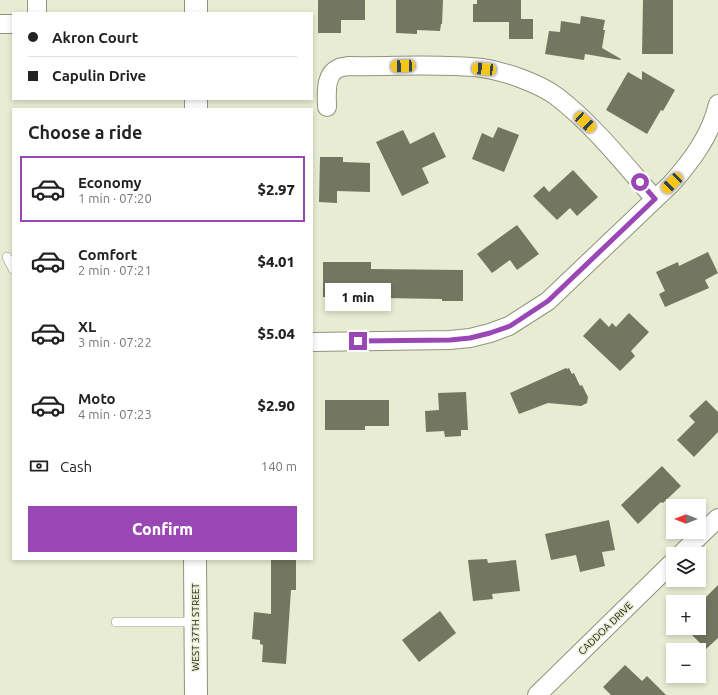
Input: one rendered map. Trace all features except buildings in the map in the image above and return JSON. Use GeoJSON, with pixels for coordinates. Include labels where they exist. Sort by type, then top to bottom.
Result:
{"type":"FeatureCollection","features":[{"type":"Feature","properties":{"kind":"street"},"geometry":{"type":"LineString","coordinates":[[37,0],[37,12]]}},
{"type":"Feature","properties":{"kind":"street"},"geometry":{"type":"LineString","coordinates":[[196,0],[196,12]]}},
{"type":"Feature","properties":{"kind":"street"},"geometry":{"type":"LineString","coordinates":[[0,24],[12,24]]}},
{"type":"Feature","properties":{"kind":"street"},"geometry":{"type":"LineString","coordinates":[[327,107],[328,81],[332,73],[338,68],[343,67],[462,67],[484,69],[509,75],[536,84],[566,105],[594,131],[655,199]]}},
{"type":"Feature","properties":{"kind":"street"},"geometry":{"type":"LineString","coordinates":[[313,342],[450,340],[477,337],[510,326],[548,301],[672,183],[690,162],[705,138],[716,115],[718,104]]}},
{"type":"Feature","properties":{"kind":"street"},"geometry":{"type":"LineString","coordinates":[[688,547],[718,518]]}},
{"type":"Feature","properties":{"kind":"street","name":"WEST 37TH STREET"},"geometry":{"type":"LineString","coordinates":[[195,560],[196,695]]}},
{"type":"Feature","properties":{"kind":"street","name":"CADDOA DRIVE"},"geometry":{"type":"LineString","coordinates":[[541,694],[666,569]]}},
{"type":"Feature","properties":{"kind":"lane"},"geometry":{"type":"LineString","coordinates":[[7,257],[12,267]]}},
{"type":"Feature","properties":{"kind":"lane"},"geometry":{"type":"LineString","coordinates":[[116,622],[195,622]]}},
{"type":"Feature","properties":{"kind":"route"},"geometry":{"type":"LineString","coordinates":[[358,341],[450,340],[470,338],[510,326],[548,301],[655,199],[640,182]]}}]}
